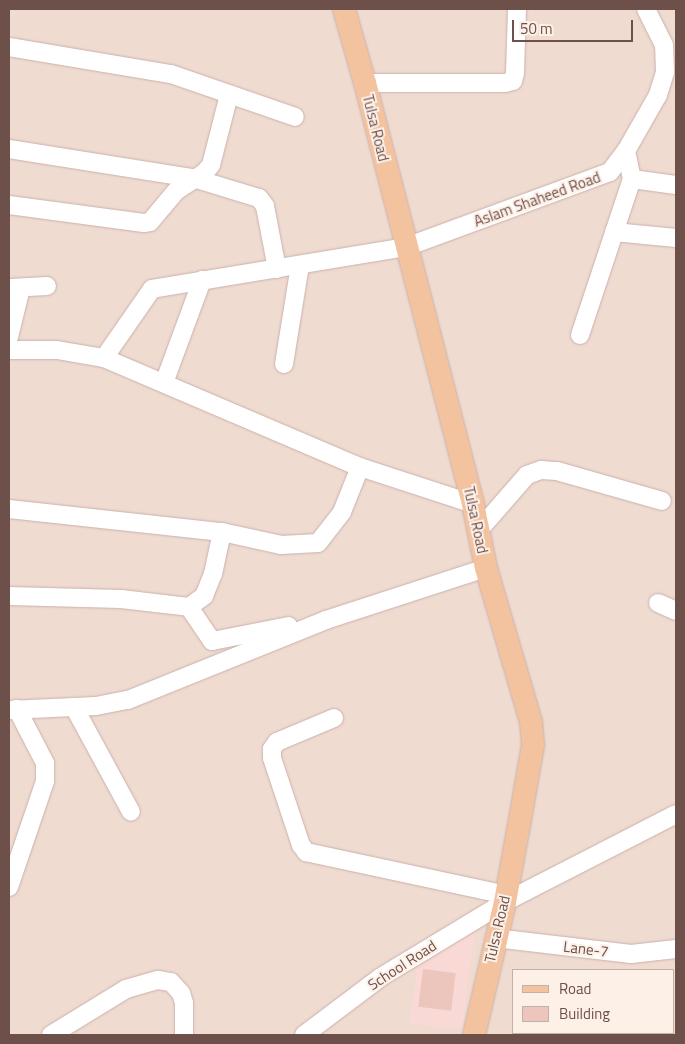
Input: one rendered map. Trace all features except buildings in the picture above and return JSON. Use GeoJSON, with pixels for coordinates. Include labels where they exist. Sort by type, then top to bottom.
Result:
{"type":"FeatureCollection","features":[{"type":"Feature","properties":{"kind":"main road","name":"Tulsa Road"},"geometry":{"type":"LineString","coordinates":[[344,9],[365,83],[473,504],[486,568],[531,722],[532,745],[505,898],[474,1035]]}},
{"type":"Feature","properties":{"kind":"street"},"geometry":{"type":"LineString","coordinates":[[365,83],[505,83],[513,81],[515,73],[517,9]]}},
{"type":"Feature","properties":{"kind":"street","name":"Aslam Shaheed Road"},"geometry":{"type":"LineString","coordinates":[[104,358],[152,289],[406,247],[610,172],[626,151],[658,95],[665,72],[670,45],[646,9]]}},
{"type":"Feature","properties":{"kind":"street"},"geometry":{"type":"LineString","coordinates":[[9,47],[171,74],[295,117]]}},
{"type":"Feature","properties":{"kind":"street"},"geometry":{"type":"LineString","coordinates":[[9,206],[144,224],[157,217],[176,191],[193,178],[205,172],[211,165],[229,95]]}},
{"type":"Feature","properties":{"kind":"street"},"geometry":{"type":"LineString","coordinates":[[9,149],[193,178],[259,198],[265,206],[277,269]]}},
{"type":"Feature","properties":{"kind":"street"},"geometry":{"type":"LineString","coordinates":[[580,335],[632,179],[626,151]]}},
{"type":"Feature","properties":{"kind":"street"},"geometry":{"type":"LineString","coordinates":[[632,179],[676,185]]}},
{"type":"Feature","properties":{"kind":"street"},"geometry":{"type":"LineString","coordinates":[[614,232],[676,238]]}},
{"type":"Feature","properties":{"kind":"street"},"geometry":{"type":"LineString","coordinates":[[284,364],[300,265]]}},
{"type":"Feature","properties":{"kind":"street"},"geometry":{"type":"LineString","coordinates":[[164,382],[202,280]]}},
{"type":"Feature","properties":{"kind":"street"},"geometry":{"type":"LineString","coordinates":[[9,337],[15,288],[47,286]]}},
{"type":"Feature","properties":{"kind":"street"},"geometry":{"type":"LineString","coordinates":[[9,350],[57,350],[104,358],[360,467],[473,504]]}},
{"type":"Feature","properties":{"kind":"street"},"geometry":{"type":"LineString","coordinates":[[9,509],[222,532],[281,545],[318,543],[342,512],[360,467]]}},
{"type":"Feature","properties":{"kind":"street"},"geometry":{"type":"LineString","coordinates":[[479,530],[527,475],[540,470],[557,471],[662,501]]}},
{"type":"Feature","properties":{"kind":"street"},"geometry":{"type":"LineString","coordinates":[[9,596],[121,599],[189,607],[204,596],[213,574],[222,532]]}},
{"type":"Feature","properties":{"kind":"street"},"geometry":{"type":"LineString","coordinates":[[9,887],[45,781],[45,763],[13,710],[112,704],[128,700],[326,620],[486,568]]}},
{"type":"Feature","properties":{"kind":"street"},"geometry":{"type":"LineString","coordinates":[[658,603],[676,611]]}},
{"type":"Feature","properties":{"kind":"street"},"geometry":{"type":"LineString","coordinates":[[189,607],[212,640],[326,620]]}},
{"type":"Feature","properties":{"kind":"street"},"geometry":{"type":"LineString","coordinates":[[74,707],[131,812]]}},
{"type":"Feature","properties":{"kind":"street"},"geometry":{"type":"LineString","coordinates":[[334,718],[277,742],[272,749],[272,758],[301,845],[306,852],[505,898]]}},
{"type":"Feature","properties":{"kind":"street","name":"School Road"},"geometry":{"type":"LineString","coordinates":[[304,1035],[380,977],[505,898],[676,814]]}},
{"type":"Feature","properties":{"kind":"street","name":"Lane-7"},"geometry":{"type":"LineString","coordinates":[[495,938],[631,954],[676,949]]}},
{"type":"Feature","properties":{"kind":"street"},"geometry":{"type":"LineString","coordinates":[[51,1035],[126,989],[158,980],[171,982],[181,993],[184,1003],[184,1035]]}},
{"type":"Feature","properties":{"kind":"shaded area"},"geometry":{"type":"Polygon","coordinates":[[[9,9],[676,9],[676,1035],[9,1035],[9,9]]]}},
{"type":"Feature","properties":{"kind":"shaded area"},"geometry":{"type":"Polygon","coordinates":[[[476,931],[468,976],[463,1029],[409,1024],[418,963],[476,931]]]}}]}
